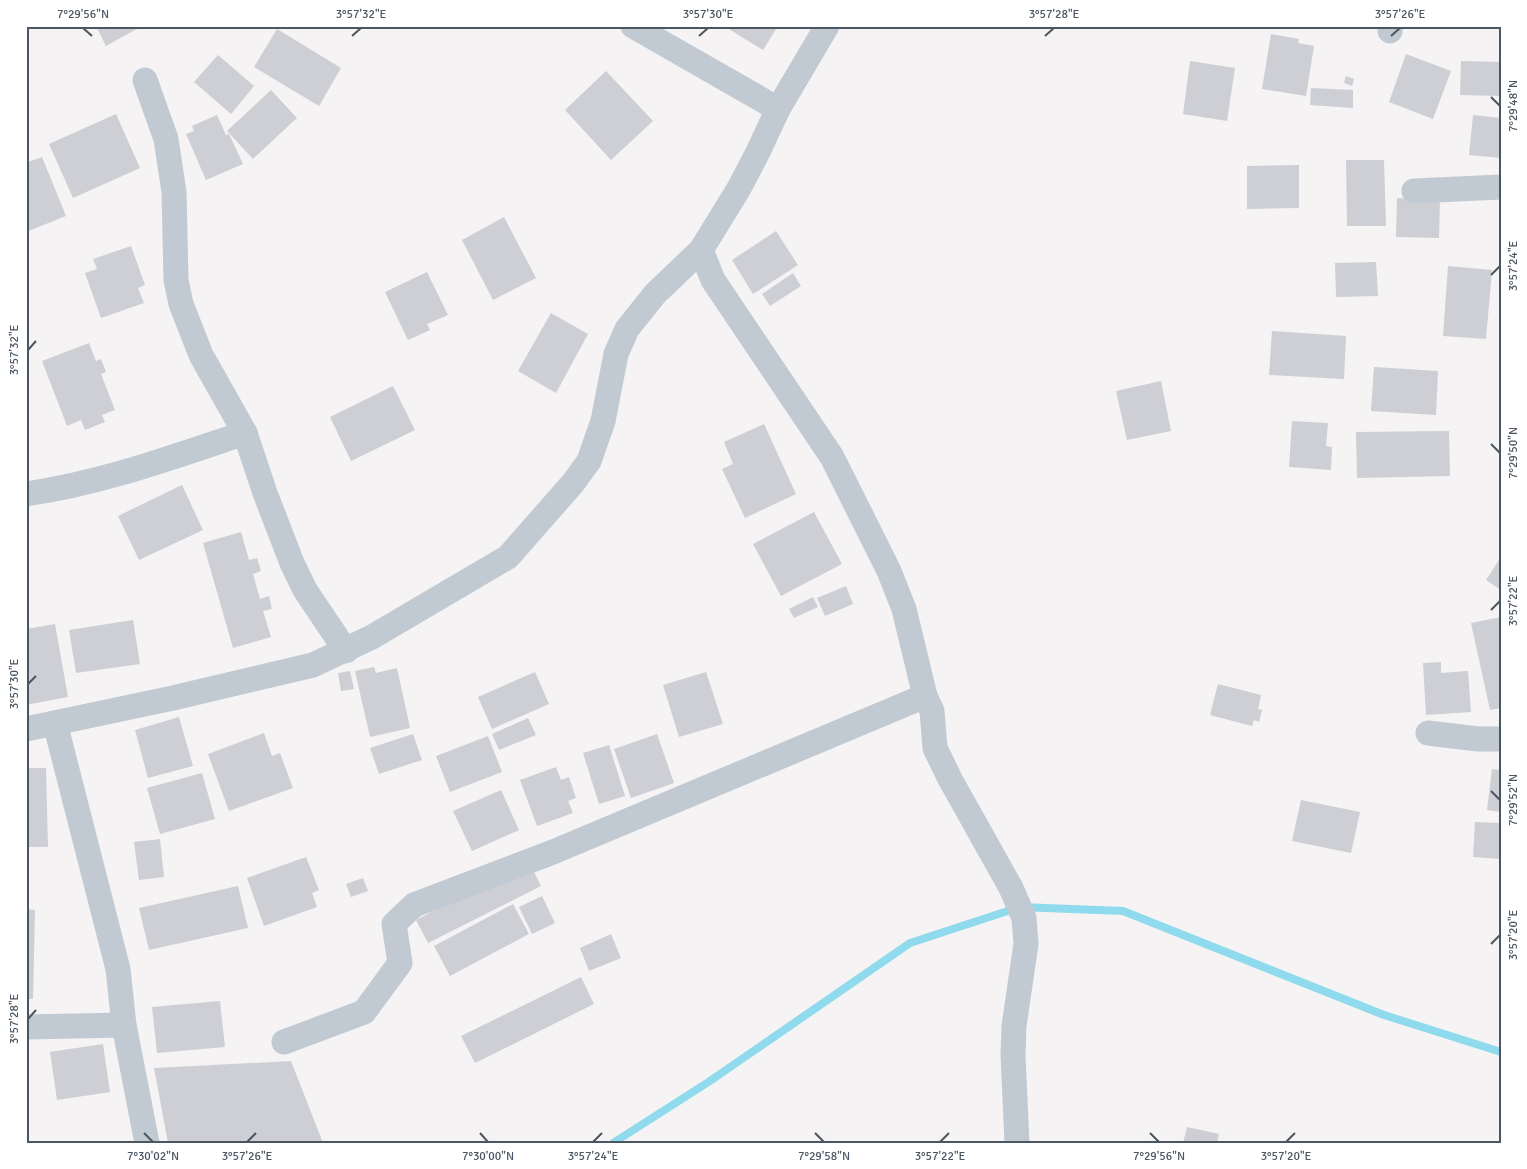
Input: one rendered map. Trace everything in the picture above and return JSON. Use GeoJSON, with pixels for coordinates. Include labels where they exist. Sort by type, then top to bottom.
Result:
{"type":"FeatureCollection","features":[{"type":"Feature","properties":{"kind":"street"},"geometry":{"type":"LineString","coordinates":[[633,26],[778,108]]}},
{"type":"Feature","properties":{"kind":"street"},"geometry":{"type":"LineString","coordinates":[[26,729],[173,698],[313,665],[346,651],[372,637],[508,557],[589,462],[602,421],[616,354],[627,329],[656,294],[701,250],[738,190],[778,108],[827,26]]}},
{"type":"Feature","properties":{"kind":"street"},"geometry":{"type":"LineString","coordinates":[[145,80],[166,139],[174,192],[176,280],[181,304],[201,355],[245,433],[265,493],[292,563],[305,590],[346,651]]}},
{"type":"Feature","properties":{"kind":"street"},"geometry":{"type":"LineString","coordinates":[[1414,191],[1501,187]]}},
{"type":"Feature","properties":{"kind":"street"},"geometry":{"type":"LineString","coordinates":[[701,250],[713,280],[832,457],[889,571],[904,609],[925,696],[932,711],[935,748],[950,779],[1011,888],[1024,918],[1026,944],[1014,1026],[1013,1055],[1017,1143]]}},
{"type":"Feature","properties":{"kind":"street"},"geometry":{"type":"LineString","coordinates":[[26,494],[103,479],[245,433]]}},
{"type":"Feature","properties":{"kind":"street"},"geometry":{"type":"LineString","coordinates":[[284,1042],[364,1012],[400,963],[394,924],[414,905],[553,852],[925,696]]}},
{"type":"Feature","properties":{"kind":"street"},"geometry":{"type":"LineString","coordinates":[[55,722],[118,968],[124,1025],[146,1143]]}},
{"type":"Feature","properties":{"kind":"street"},"geometry":{"type":"LineString","coordinates":[[1428,733],[1478,739],[1501,739]]}},
{"type":"Feature","properties":{"kind":"street"},"geometry":{"type":"LineString","coordinates":[[26,1027],[124,1025]]}},
{"type":"Feature","properties":{"kind":"building"},"geometry":{"type":"Polygon","coordinates":[[[96,26],[142,26],[106,46],[96,26]]]}},
{"type":"Feature","properties":{"kind":"building"},"geometry":{"type":"Polygon","coordinates":[[[724,26],[778,26],[763,50],[724,26]]]}},
{"type":"Feature","properties":{"kind":"building"},"geometry":{"type":"Polygon","coordinates":[[[277,29],[341,68],[319,106],[254,67],[277,29]]]}},
{"type":"Feature","properties":{"kind":"building"},"geometry":{"type":"Polygon","coordinates":[[[1271,34],[1299,39],[1298,43],[1314,46],[1306,96],[1262,89],[1271,34]]]}},
{"type":"Feature","properties":{"kind":"building"},"geometry":{"type":"Polygon","coordinates":[[[1406,54],[1451,71],[1433,119],[1389,102],[1406,54]]]}},
{"type":"Feature","properties":{"kind":"building"},"geometry":{"type":"Polygon","coordinates":[[[218,55],[254,86],[231,114],[194,82],[218,55]]]}},
{"type":"Feature","properties":{"kind":"building"},"geometry":{"type":"Polygon","coordinates":[[[1190,61],[1235,68],[1227,121],[1183,114],[1190,61]]]}},
{"type":"Feature","properties":{"kind":"building"},"geometry":{"type":"Polygon","coordinates":[[[1461,61],[1501,62],[1501,96],[1460,95],[1461,61]]]}},
{"type":"Feature","properties":{"kind":"building"},"geometry":{"type":"Polygon","coordinates":[[[606,71],[653,121],[611,160],[565,110],[606,71]]]}},
{"type":"Feature","properties":{"kind":"building"},"geometry":{"type":"Polygon","coordinates":[[[1346,76],[1354,79],[1352,86],[1344,83],[1346,76]]]}},
{"type":"Feature","properties":{"kind":"building"},"geometry":{"type":"Polygon","coordinates":[[[1311,88],[1353,90],[1353,108],[1310,105],[1311,88]]]}},
{"type":"Feature","properties":{"kind":"building"},"geometry":{"type":"Polygon","coordinates":[[[271,90],[297,118],[253,159],[227,131],[271,90]]]}},
{"type":"Feature","properties":{"kind":"building"},"geometry":{"type":"Polygon","coordinates":[[[116,114],[140,168],[73,198],[49,144],[116,114]]]}},
{"type":"Feature","properties":{"kind":"building"},"geometry":{"type":"Polygon","coordinates":[[[217,115],[226,135],[229,134],[243,164],[206,180],[186,134],[194,131],[192,126],[217,115]]]}},
{"type":"Feature","properties":{"kind":"building"},"geometry":{"type":"Polygon","coordinates":[[[1473,115],[1501,118],[1501,158],[1469,155],[1473,115]]]}},
{"type":"Feature","properties":{"kind":"building"},"geometry":{"type":"Polygon","coordinates":[[[42,157],[66,216],[26,232],[26,159],[28,162],[42,157]]]}},
{"type":"Feature","properties":{"kind":"building"},"geometry":{"type":"Polygon","coordinates":[[[1346,160],[1384,160],[1386,226],[1347,226],[1346,160]]]}},
{"type":"Feature","properties":{"kind":"building"},"geometry":{"type":"Polygon","coordinates":[[[1299,165],[1299,208],[1247,209],[1247,166],[1299,165]]]}},
{"type":"Feature","properties":{"kind":"building"},"geometry":{"type":"Polygon","coordinates":[[[1397,198],[1440,200],[1439,238],[1396,237],[1397,198]]]}},
{"type":"Feature","properties":{"kind":"building"},"geometry":{"type":"Polygon","coordinates":[[[504,217],[536,278],[493,300],[462,240],[504,217]]]}},
{"type":"Feature","properties":{"kind":"building"},"geometry":{"type":"Polygon","coordinates":[[[776,231],[798,265],[753,294],[732,260],[776,231]]]}},
{"type":"Feature","properties":{"kind":"building"},"geometry":{"type":"Polygon","coordinates":[[[131,246],[145,285],[138,288],[144,303],[101,318],[85,273],[97,269],[93,259],[131,246]]]}},
{"type":"Feature","properties":{"kind":"building"},"geometry":{"type":"Polygon","coordinates":[[[1376,262],[1378,296],[1336,297],[1335,263],[1376,262]]]}},
{"type":"Feature","properties":{"kind":"building"},"geometry":{"type":"Polygon","coordinates":[[[1448,266],[1492,270],[1486,339],[1443,336],[1448,266]]]}},
{"type":"Feature","properties":{"kind":"building"},"geometry":{"type":"Polygon","coordinates":[[[427,272],[448,315],[427,324],[430,330],[408,340],[385,292],[427,272]]]}},
{"type":"Feature","properties":{"kind":"building"},"geometry":{"type":"Polygon","coordinates":[[[793,273],[801,286],[770,306],[762,294],[793,273]]]}},
{"type":"Feature","properties":{"kind":"building"},"geometry":{"type":"Polygon","coordinates":[[[551,313],[588,334],[556,393],[518,371],[551,313]]]}},
{"type":"Feature","properties":{"kind":"building"},"geometry":{"type":"Polygon","coordinates":[[[1272,331],[1346,336],[1344,379],[1269,375],[1272,331]]]}},
{"type":"Feature","properties":{"kind":"building"},"geometry":{"type":"Polygon","coordinates":[[[89,343],[96,361],[101,359],[106,372],[101,374],[115,410],[102,415],[105,422],[85,430],[81,420],[67,426],[42,361],[89,343]]]}},
{"type":"Feature","properties":{"kind":"building"},"geometry":{"type":"Polygon","coordinates":[[[1374,367],[1438,371],[1436,415],[1371,411],[1374,367]]]}},
{"type":"Feature","properties":{"kind":"building"},"geometry":{"type":"Polygon","coordinates":[[[1161,381],[1171,431],[1127,440],[1116,391],[1161,381]]]}},
{"type":"Feature","properties":{"kind":"building"},"geometry":{"type":"Polygon","coordinates":[[[393,386],[415,430],[351,461],[330,417],[393,386]]]}},
{"type":"Feature","properties":{"kind":"building"},"geometry":{"type":"Polygon","coordinates":[[[1292,421],[1328,423],[1326,446],[1332,447],[1331,470],[1289,467],[1292,421]]]}},
{"type":"Feature","properties":{"kind":"building"},"geometry":{"type":"Polygon","coordinates":[[[764,424],[796,494],[745,518],[722,469],[733,464],[724,442],[764,424]]]}},
{"type":"Feature","properties":{"kind":"building"},"geometry":{"type":"Polygon","coordinates":[[[1449,431],[1450,476],[1357,478],[1356,432],[1449,431]]]}},
{"type":"Feature","properties":{"kind":"building"},"geometry":{"type":"Polygon","coordinates":[[[182,485],[203,530],[139,560],[118,516],[182,485]]]}},
{"type":"Feature","properties":{"kind":"building"},"geometry":{"type":"Polygon","coordinates":[[[814,512],[842,564],[781,596],[753,544],[814,512]]]}},
{"type":"Feature","properties":{"kind":"building"},"geometry":{"type":"Polygon","coordinates":[[[241,532],[249,560],[257,558],[261,571],[253,574],[260,599],[269,596],[272,609],[263,611],[271,637],[233,648],[203,543],[241,532]]]}},
{"type":"Feature","properties":{"kind":"building"},"geometry":{"type":"Polygon","coordinates":[[[1501,557],[1501,590],[1486,580],[1501,557]]]}},
{"type":"Feature","properties":{"kind":"building"},"geometry":{"type":"Polygon","coordinates":[[[846,586],[853,604],[825,616],[817,598],[846,586]]]}},
{"type":"Feature","properties":{"kind":"building"},"geometry":{"type":"Polygon","coordinates":[[[813,597],[818,607],[794,618],[789,609],[813,597]]]}},
{"type":"Feature","properties":{"kind":"building"},"geometry":{"type":"Polygon","coordinates":[[[1501,617],[1501,708],[1490,710],[1471,623],[1501,617]]]}},
{"type":"Feature","properties":{"kind":"building"},"geometry":{"type":"Polygon","coordinates":[[[133,620],[140,664],[76,673],[69,630],[133,620]]]}},
{"type":"Feature","properties":{"kind":"building"},"geometry":{"type":"Polygon","coordinates":[[[55,624],[68,697],[26,705],[26,629],[55,624]]]}},
{"type":"Feature","properties":{"kind":"building"},"geometry":{"type":"Polygon","coordinates":[[[1441,662],[1441,673],[1468,671],[1471,712],[1426,715],[1423,663],[1441,662]]]}},
{"type":"Feature","properties":{"kind":"building"},"geometry":{"type":"Polygon","coordinates":[[[374,667],[376,673],[397,668],[410,728],[370,737],[355,671],[374,667]]]}},
{"type":"Feature","properties":{"kind":"building"},"geometry":{"type":"Polygon","coordinates":[[[350,671],[354,689],[341,691],[338,673],[350,671]]]}},
{"type":"Feature","properties":{"kind":"building"},"geometry":{"type":"Polygon","coordinates":[[[535,672],[549,704],[492,729],[478,697],[535,672]]]}},
{"type":"Feature","properties":{"kind":"building"},"geometry":{"type":"Polygon","coordinates":[[[706,672],[723,724],[679,737],[663,685],[706,672]]]}},
{"type":"Feature","properties":{"kind":"building"},"geometry":{"type":"Polygon","coordinates":[[[1218,684],[1261,695],[1258,709],[1262,710],[1259,722],[1254,720],[1252,726],[1210,715],[1218,684]]]}},
{"type":"Feature","properties":{"kind":"building"},"geometry":{"type":"Polygon","coordinates":[[[179,717],[193,766],[148,778],[135,730],[179,717]]]}},
{"type":"Feature","properties":{"kind":"building"},"geometry":{"type":"Polygon","coordinates":[[[528,718],[536,735],[499,750],[492,734],[528,718]]]}},
{"type":"Feature","properties":{"kind":"building"},"geometry":{"type":"Polygon","coordinates":[[[264,733],[272,756],[280,753],[293,788],[229,811],[208,754],[264,733]]]}},
{"type":"Feature","properties":{"kind":"building"},"geometry":{"type":"Polygon","coordinates":[[[413,734],[422,760],[379,774],[370,748],[413,734]]]}},
{"type":"Feature","properties":{"kind":"building"},"geometry":{"type":"Polygon","coordinates":[[[657,734],[674,783],[631,798],[614,749],[657,734]]]}},
{"type":"Feature","properties":{"kind":"building"},"geometry":{"type":"Polygon","coordinates":[[[488,736],[502,772],[450,792],[436,756],[488,736]]]}},
{"type":"Feature","properties":{"kind":"building"},"geometry":{"type":"Polygon","coordinates":[[[609,745],[625,796],[599,804],[583,753],[609,745]]]}},
{"type":"Feature","properties":{"kind":"building"},"geometry":{"type":"Polygon","coordinates":[[[556,767],[561,780],[569,777],[576,798],[568,801],[573,813],[537,826],[520,780],[556,767]]]}},
{"type":"Feature","properties":{"kind":"building"},"geometry":{"type":"Polygon","coordinates":[[[26,768],[46,768],[48,847],[26,847],[26,768]]]}},
{"type":"Feature","properties":{"kind":"building"},"geometry":{"type":"Polygon","coordinates":[[[1492,769],[1501,770],[1501,812],[1487,810],[1492,769]]]}},
{"type":"Feature","properties":{"kind":"building"},"geometry":{"type":"Polygon","coordinates":[[[202,773],[215,819],[160,834],[147,788],[202,773]]]}},
{"type":"Feature","properties":{"kind":"building"},"geometry":{"type":"Polygon","coordinates":[[[501,790],[519,830],[472,851],[453,811],[501,790]]]}},
{"type":"Feature","properties":{"kind":"building"},"geometry":{"type":"Polygon","coordinates":[[[1301,800],[1360,812],[1351,853],[1292,841],[1301,800]]]}},
{"type":"Feature","properties":{"kind":"building"},"geometry":{"type":"Polygon","coordinates":[[[1475,822],[1501,823],[1501,859],[1473,857],[1475,822]]]}},
{"type":"Feature","properties":{"kind":"building"},"geometry":{"type":"Polygon","coordinates":[[[160,839],[164,877],[139,880],[134,842],[160,839]]]}},
{"type":"Feature","properties":{"kind":"building"},"geometry":{"type":"Polygon","coordinates":[[[306,857],[319,890],[312,893],[317,907],[264,926],[247,878],[306,857]]]}},
{"type":"Feature","properties":{"kind":"building"},"geometry":{"type":"Polygon","coordinates":[[[529,862],[541,886],[428,943],[416,920],[529,862]]]}},
{"type":"Feature","properties":{"kind":"building"},"geometry":{"type":"Polygon","coordinates":[[[363,878],[368,891],[351,897],[346,884],[363,878]]]}},
{"type":"Feature","properties":{"kind":"building"},"geometry":{"type":"Polygon","coordinates":[[[238,886],[248,928],[149,950],[139,908],[238,886]]]}},
{"type":"Feature","properties":{"kind":"building"},"geometry":{"type":"Polygon","coordinates":[[[542,896],[555,923],[532,934],[519,907],[542,896]]]}},
{"type":"Feature","properties":{"kind":"building"},"geometry":{"type":"Polygon","coordinates":[[[513,904],[529,934],[450,976],[434,946],[513,904]]]}},
{"type":"Feature","properties":{"kind":"building"},"geometry":{"type":"Polygon","coordinates":[[[26,909],[35,910],[33,999],[26,999],[26,909]]]}},
{"type":"Feature","properties":{"kind":"building"},"geometry":{"type":"Polygon","coordinates":[[[611,934],[621,958],[589,971],[580,948],[611,934]]]}},
{"type":"Feature","properties":{"kind":"building"},"geometry":{"type":"Polygon","coordinates":[[[581,977],[594,1004],[475,1063],[461,1036],[581,977]]]}},
{"type":"Feature","properties":{"kind":"building"},"geometry":{"type":"Polygon","coordinates":[[[220,1001],[225,1047],[157,1053],[152,1007],[220,1001]]]}},
{"type":"Feature","properties":{"kind":"building"},"geometry":{"type":"Polygon","coordinates":[[[103,1044],[110,1092],[57,1100],[50,1052],[103,1044]]]}},
{"type":"Feature","properties":{"kind":"building"},"geometry":{"type":"Polygon","coordinates":[[[291,1061],[323,1143],[168,1143],[154,1068],[291,1061]]]}},
{"type":"Feature","properties":{"kind":"building"},"geometry":{"type":"Polygon","coordinates":[[[1187,1127],[1219,1134],[1217,1143],[1183,1143],[1187,1127]]]}},
{"type":"Feature","properties":{"kind":"waterway"},"geometry":{"type":"LineString","coordinates":[[613,1143],[710,1081],[910,943],[1020,907],[1123,911],[1384,1015],[1501,1052]]}}]}
